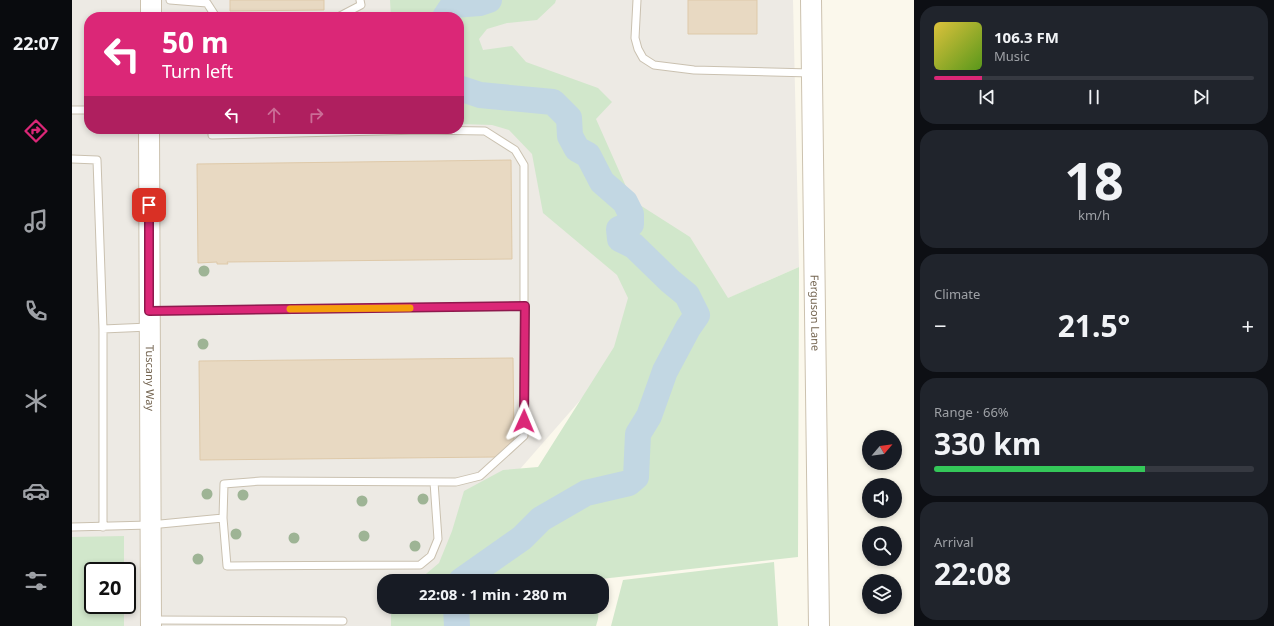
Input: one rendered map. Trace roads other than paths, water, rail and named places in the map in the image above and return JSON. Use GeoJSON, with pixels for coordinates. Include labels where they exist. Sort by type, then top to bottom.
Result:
{"type":"FeatureCollection","features":[{"type":"Feature","properties":{"kind":"street"},"geometry":{"type":"LineString","coordinates":[[151,0],[151,12]]}},
{"type":"Feature","properties":{"kind":"street","name":"Ferguson Lane"},"geometry":{"type":"LineString","coordinates":[[811,0],[819,626]]}},
{"type":"Feature","properties":{"kind":"street","name":"Tuscany Way"},"geometry":{"type":"LineString","coordinates":[[149,134],[151,623]]}},
{"type":"Feature","properties":{"kind":"lane"},"geometry":{"type":"LineString","coordinates":[[170,0],[207,1],[213,12]]}},
{"type":"Feature","properties":{"kind":"lane"},"geometry":{"type":"LineString","coordinates":[[348,12],[361,5],[360,0]]}},
{"type":"Feature","properties":{"kind":"lane"},"geometry":{"type":"LineString","coordinates":[[637,0],[635,38],[638,49],[643,58],[654,65],[694,70],[812,73]]}},
{"type":"Feature","properties":{"kind":"lane"},"geometry":{"type":"LineString","coordinates":[[72,110],[84,110]]}},
{"type":"Feature","properties":{"kind":"lane"},"geometry":{"type":"LineString","coordinates":[[434,482],[438,539],[431,556],[420,565],[227,566],[223,518],[224,484],[261,481],[456,482],[480,476],[524,436],[524,165],[515,150],[485,132],[464,131]]}},
{"type":"Feature","properties":{"kind":"lane"},"geometry":{"type":"LineString","coordinates":[[212,134],[254,134]]}},
{"type":"Feature","properties":{"kind":"lane"},"geometry":{"type":"LineString","coordinates":[[72,159],[98,160],[103,329],[103,526]]}},
{"type":"Feature","properties":{"kind":"lane"},"geometry":{"type":"LineString","coordinates":[[103,329],[149,319],[525,306]]}},
{"type":"Feature","properties":{"kind":"lane"},"geometry":{"type":"LineString","coordinates":[[72,527],[150,525],[223,518]]}},
{"type":"Feature","properties":{"kind":"lane"},"geometry":{"type":"LineString","coordinates":[[151,623],[343,621]]}},
{"type":"Feature","properties":{"kind":"waterway"},"geometry":{"type":"LineString","coordinates":[[448,12],[453,5],[480,3],[489,0]]}},
{"type":"Feature","properties":{"kind":"waterway"},"geometry":{"type":"LineString","coordinates":[[464,90],[480,95],[553,102],[569,118],[570,136],[577,149],[588,155],[602,182],[625,202],[631,214],[631,224],[619,229],[620,239],[634,246],[670,281],[687,295],[697,315],[688,328],[665,371],[649,416],[638,434],[636,477],[629,483],[586,493],[541,519],[522,538],[471,574]]}},
{"type":"Feature","properties":{"kind":"waterway"},"geometry":{"type":"LineString","coordinates":[[456,614],[457,626]]}}]}
